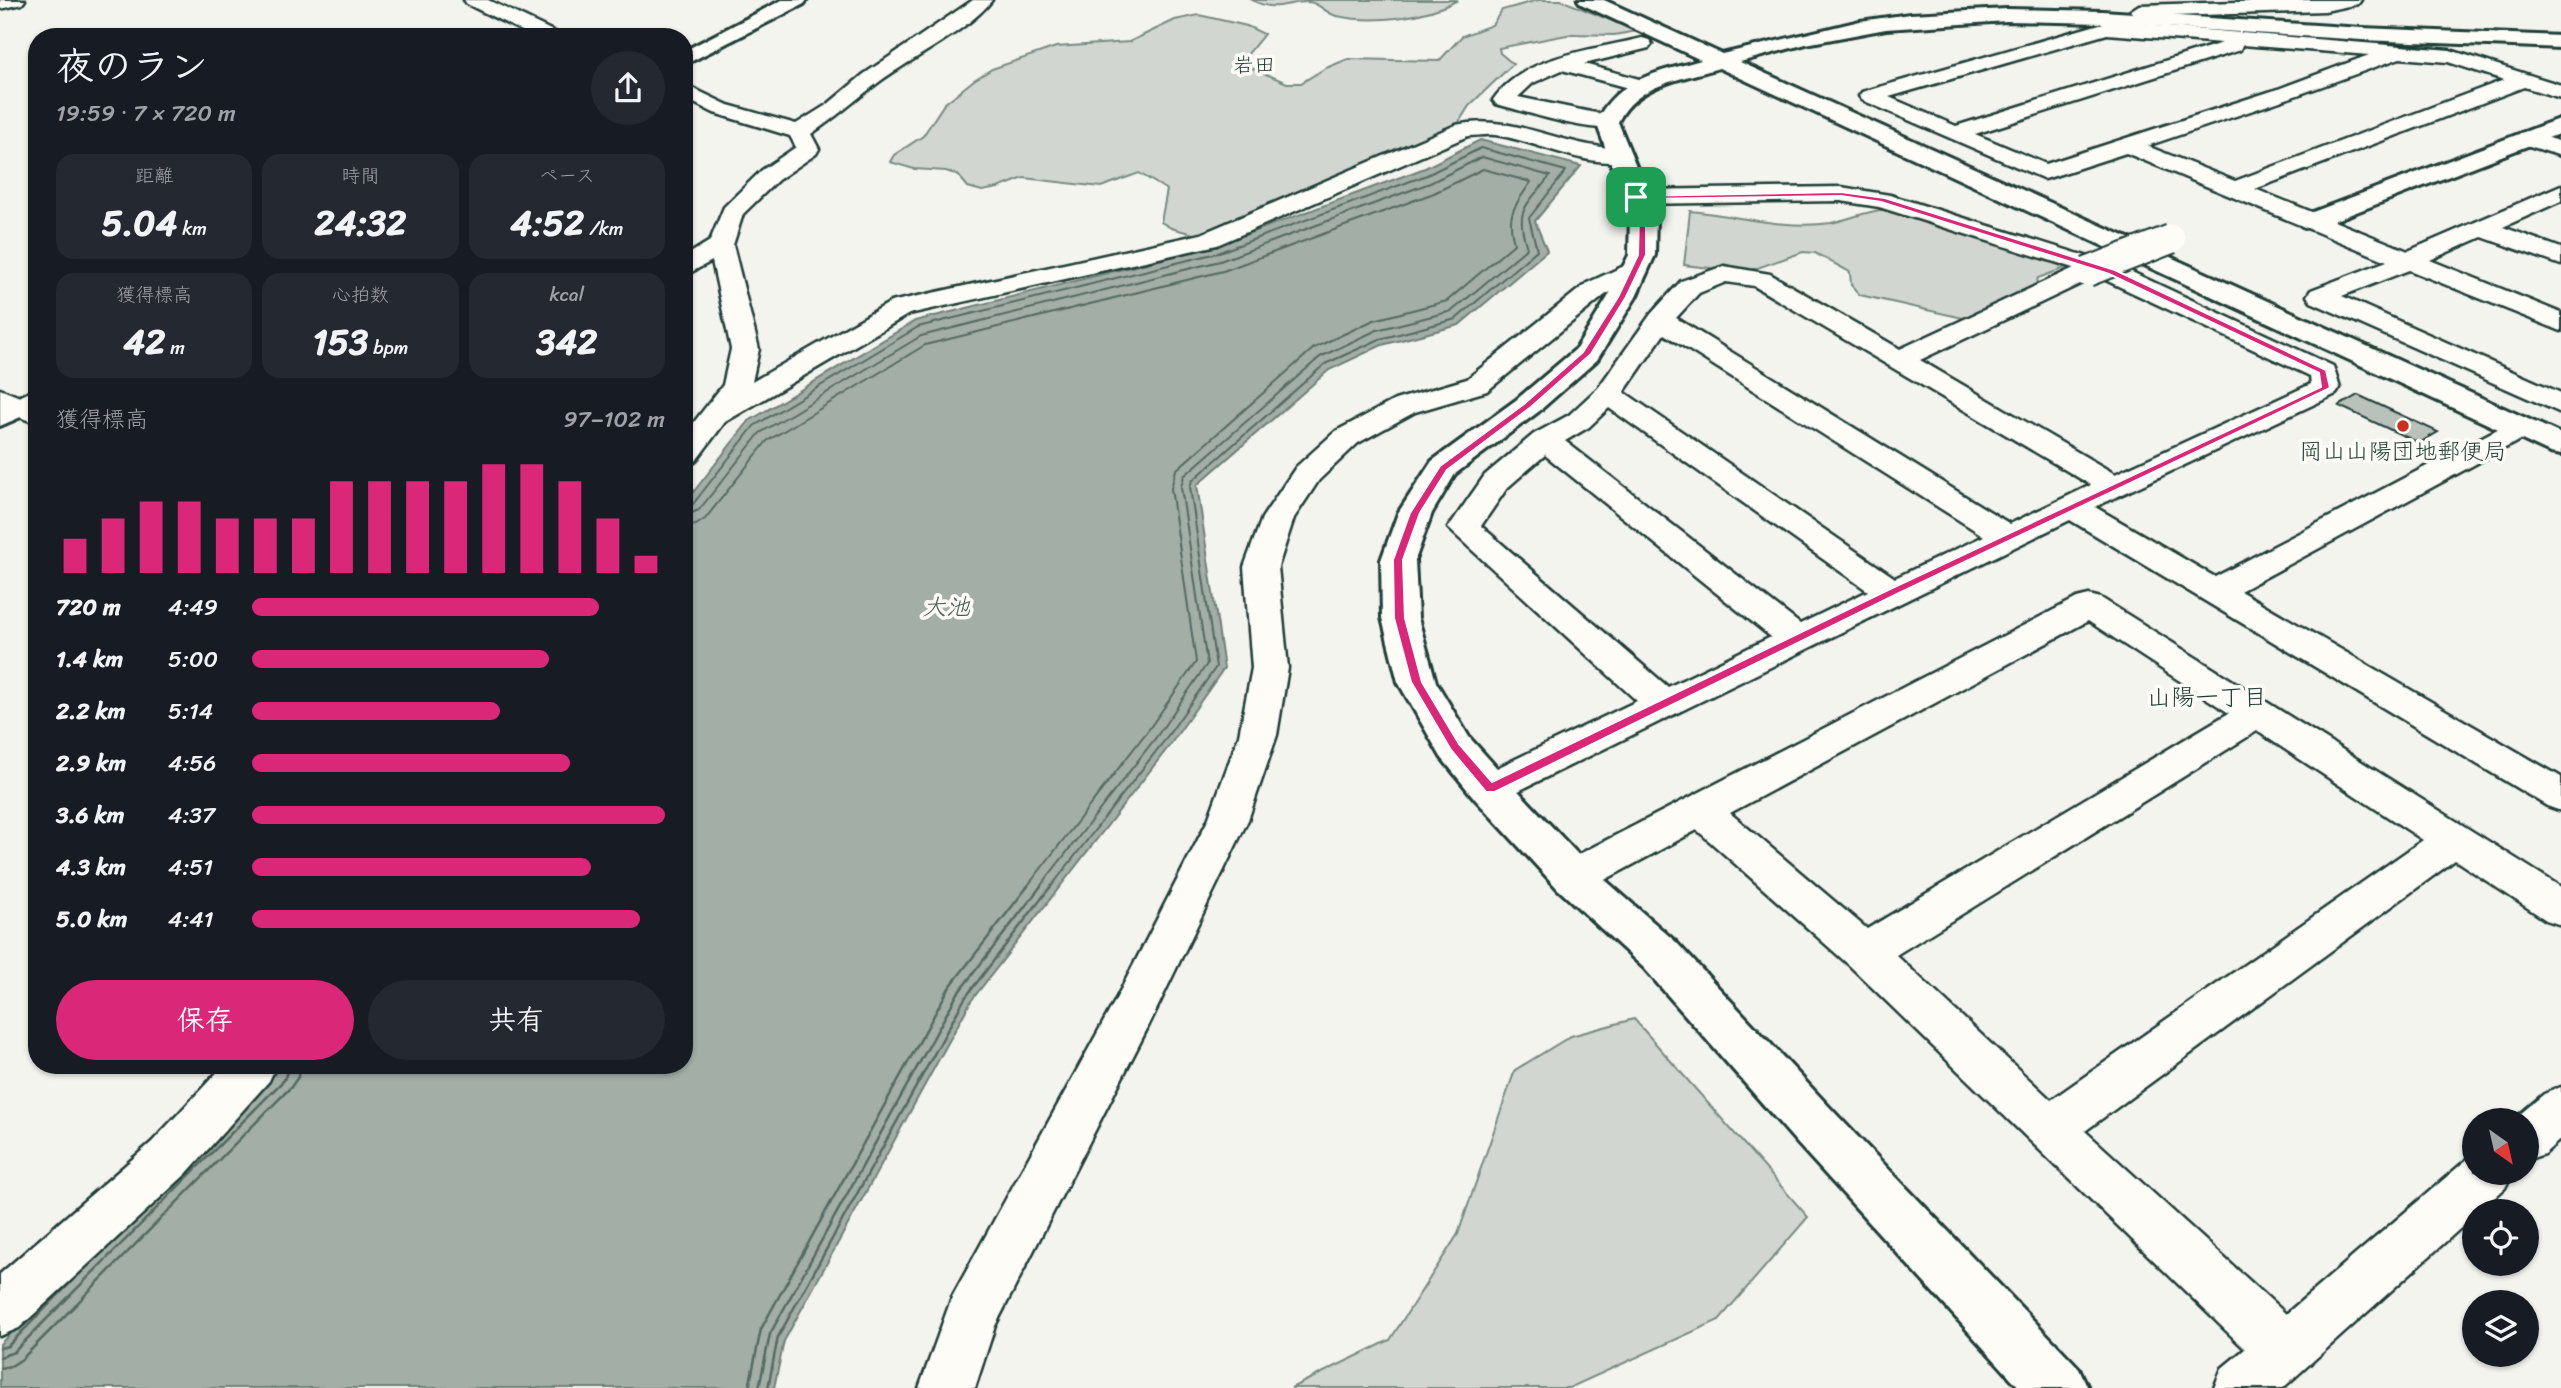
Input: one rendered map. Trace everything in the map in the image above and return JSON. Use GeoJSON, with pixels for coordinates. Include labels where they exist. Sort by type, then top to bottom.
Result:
{"type":"FeatureCollection","features":[{"type":"Feature","properties":{"kind":"street"},"geometry":{"type":"LineString","coordinates":[[0,3],[16,0]]}},
{"type":"Feature","properties":{"kind":"street"},"geometry":{"type":"LineString","coordinates":[[472,0],[531,28]]}},
{"type":"Feature","properties":{"kind":"street"},"geometry":{"type":"LineString","coordinates":[[693,55],[797,0]]}},
{"type":"Feature","properties":{"kind":"street"},"geometry":{"type":"LineString","coordinates":[[799,132],[972,10],[982,0]]}},
{"type":"Feature","properties":{"kind":"street"},"geometry":{"type":"LineString","coordinates":[[1588,0],[2561,446]]}},
{"type":"Feature","properties":{"kind":"street"},"geometry":{"type":"LineString","coordinates":[[2116,17],[2123,11],[2325,5],[2352,0]]}},
{"type":"Feature","properties":{"kind":"street"},"geometry":{"type":"LineString","coordinates":[[2059,1388],[1816,1128],[1660,955],[1573,877],[1455,747],[1416,682],[1400,618],[1398,560],[1415,513],[1443,468],[1527,405],[1587,354],[1622,297],[1642,255],[1643,215],[1608,122],[1612,108],[1643,86],[1719,61],[1847,30],[1907,20],[1986,15],[2116,17],[2379,36],[2561,42]]}},
{"type":"Feature","properties":{"kind":"street"},"geometry":{"type":"LineString","coordinates":[[2067,15],[2091,30]]}},
{"type":"Feature","properties":{"kind":"street"},"geometry":{"type":"LineString","coordinates":[[2397,51],[2129,146],[2045,172],[1869,96],[2091,30],[2107,29],[2397,51],[2451,56],[2561,92]]}},
{"type":"Feature","properties":{"kind":"street"},"geometry":{"type":"LineString","coordinates":[[1955,133],[2251,40]]}},
{"type":"Feature","properties":{"kind":"street"},"geometry":{"type":"LineString","coordinates":[[1608,122],[1583,119],[1503,100],[1526,79],[1560,63],[1642,44]]}},
{"type":"Feature","properties":{"kind":"street"},"geometry":{"type":"LineString","coordinates":[[1560,63],[1643,86]]}},
{"type":"Feature","properties":{"kind":"street"},"geometry":{"type":"LineString","coordinates":[[2235,188],[2523,80]]}},
{"type":"Feature","properties":{"kind":"street"},"geometry":{"type":"LineString","coordinates":[[693,95],[720,109],[799,132],[808,149],[770,175],[732,212],[721,245],[745,349],[737,386],[693,444]]}},
{"type":"Feature","properties":{"kind":"street"},"geometry":{"type":"LineString","coordinates":[[2311,221],[2561,125]]}},
{"type":"Feature","properties":{"kind":"street"},"geometry":{"type":"LineString","coordinates":[[716,415],[900,308],[1208,240],[1464,130],[1494,128],[1595,153],[1620,155]]}},
{"type":"Feature","properties":{"kind":"street"},"geometry":{"type":"LineString","coordinates":[[2528,138],[2561,149]]}},
{"type":"Feature","properties":{"kind":"street"},"geometry":{"type":"LineString","coordinates":[[2129,146],[2561,323]]}},
{"type":"Feature","properties":{"kind":"street"},"geometry":{"type":"LineString","coordinates":[[1490,788],[1892,592],[2326,388],[2323,372],[2112,272],[1882,200],[1841,194],[1636,197]]}},
{"type":"Feature","properties":{"kind":"street"},"geometry":{"type":"LineString","coordinates":[[2558,196],[2320,296],[2561,404]]}},
{"type":"Feature","properties":{"kind":"street"},"geometry":{"type":"LineString","coordinates":[[2482,228],[2561,257]]}},
{"type":"Feature","properties":{"kind":"street"},"geometry":{"type":"LineString","coordinates":[[1900,359],[2087,272],[2171,239]]}},
{"type":"Feature","properties":{"kind":"street"},"geometry":{"type":"LineString","coordinates":[[693,262],[721,245]]}},
{"type":"Feature","properties":{"kind":"street"},"geometry":{"type":"LineString","coordinates":[[947,1388],[971,1317],[1131,1015],[1228,820],[1258,735],[1270,668],[1261,567],[1279,518],[1307,474],[1347,437],[1405,405],[1477,385],[1596,289],[1635,269]]}},
{"type":"Feature","properties":{"kind":"street"},"geometry":{"type":"LineString","coordinates":[[1662,704],[1464,528],[1496,482],[1545,440],[1579,421],[1608,394],[1660,320],[1690,287],[1724,274],[1761,279],[2114,486]]}},
{"type":"Feature","properties":{"kind":"street"},"geometry":{"type":"LineString","coordinates":[[1660,320],[2008,537]]}},
{"type":"Feature","properties":{"kind":"street"},"geometry":{"type":"LineString","coordinates":[[1608,394],[1892,592]]}},
{"type":"Feature","properties":{"kind":"street"},"geometry":{"type":"LineString","coordinates":[[2214,591],[2521,428]]}},
{"type":"Feature","properties":{"kind":"street"},"geometry":{"type":"LineString","coordinates":[[1545,440],[1796,639]]}},
{"type":"Feature","properties":{"kind":"street"},"geometry":{"type":"LineString","coordinates":[[2072,507],[2561,796]]}},
{"type":"Feature","properties":{"kind":"street"},"geometry":{"type":"LineString","coordinates":[[1573,877],[2089,607],[2561,908]]}},
{"type":"Feature","properties":{"kind":"street"},"geometry":{"type":"LineString","coordinates":[[1864,952],[2256,714]]}},
{"type":"Feature","properties":{"kind":"street"},"geometry":{"type":"LineString","coordinates":[[1699,809],[1864,952],[2286,1350]]}},
{"type":"Feature","properties":{"kind":"street"},"geometry":{"type":"LineString","coordinates":[[2049,1129],[2453,840]]}},
{"type":"Feature","properties":{"kind":"street"},"geometry":{"type":"LineString","coordinates":[[0,1309],[169,1158],[246,1074]]}},
{"type":"Feature","properties":{"kind":"street"},"geometry":{"type":"LineString","coordinates":[[2539,1128],[2561,1109]]}},
{"type":"Feature","properties":{"kind":"street"},"geometry":{"type":"LineString","coordinates":[[2242,1388],[2473,1185]]}},
{"type":"Feature","properties":{"kind":"shaded area"},"geometry":{"type":"Polygon","coordinates":[[[1252,0],[1458,0],[1415,15],[1367,19],[1337,16],[1309,2],[1267,6],[1252,0]]]}},
{"type":"Feature","properties":{"kind":"shaded area"},"geometry":{"type":"Polygon","coordinates":[[[1538,0],[1561,0],[1637,31],[1614,35],[1572,34],[1499,48],[1500,53],[1513,64],[1469,106],[1454,130],[1201,236],[1171,228],[1161,222],[1167,190],[1139,173],[1101,187],[1024,178],[982,191],[968,187],[958,175],[946,171],[914,169],[890,162],[894,155],[923,136],[944,104],[974,80],[992,69],[1056,47],[1129,42],[1175,20],[1199,15],[1247,26],[1264,34],[1248,54],[1247,66],[1287,83],[1301,83],[1348,59],[1439,61],[1462,36],[1492,25],[1502,10],[1538,0]]]}},
{"type":"Feature","properties":{"kind":"shaded area"},"geometry":{"type":"Polygon","coordinates":[[[1889,209],[2045,254],[2065,268],[2038,278],[2034,290],[1967,319],[1860,295],[1851,285],[1850,272],[1815,253],[1803,252],[1746,272],[1684,265],[1690,211],[1814,225],[1889,209]]]}},
{"type":"Feature","properties":{"kind":"shaded area"},"geometry":{"type":"Polygon","coordinates":[[[1634,1019],[1808,1217],[1719,1320],[1569,1388],[1291,1388],[1390,1340],[1458,1234],[1515,1070],[1571,1036],[1634,1019]]]}},
{"type":"Feature","properties":{"kind":"water","name":"大池"},"geometry":{"type":"Polygon","coordinates":[[[1480,140],[1581,166],[1535,221],[1547,251],[1459,325],[1382,345],[1329,370],[1197,485],[1224,668],[1170,745],[971,1001],[784,1341],[774,1388],[0,1388],[0,1344],[268,1074],[693,1074],[693,493],[749,421],[915,321],[1215,246],[1425,168],[1480,140]]]}},
{"type":"Feature","properties":{"kind":"building"},"geometry":{"type":"Polygon","coordinates":[[[2358,395],[2438,432],[2419,443],[2339,406],[2358,395]]]}},
{"type":"Feature","properties":{"kind":"place","name":"岡山山陽団地郵便局"},"geometry":{"type":"Point","coordinates":[2403,426]}},
{"type":"Feature","properties":{"kind":"district","name":"岩田"},"geometry":{"type":"Point","coordinates":[1254,65]}},
{"type":"Feature","properties":{"kind":"district","name":"山陽一丁目"},"geometry":{"type":"Point","coordinates":[2207,697]}},
{"type":"Feature","properties":{"kind":"route"},"geometry":{"type":"LineString","coordinates":[[1841,194],[1882,200],[2112,272],[2323,372],[2326,388],[1892,592],[1490,788],[1455,747],[1416,682],[1400,618],[1398,560],[1415,513],[1443,468],[1527,405],[1587,354],[1622,297],[1642,255],[1643,215],[1636,197],[1841,194]]}}]}
